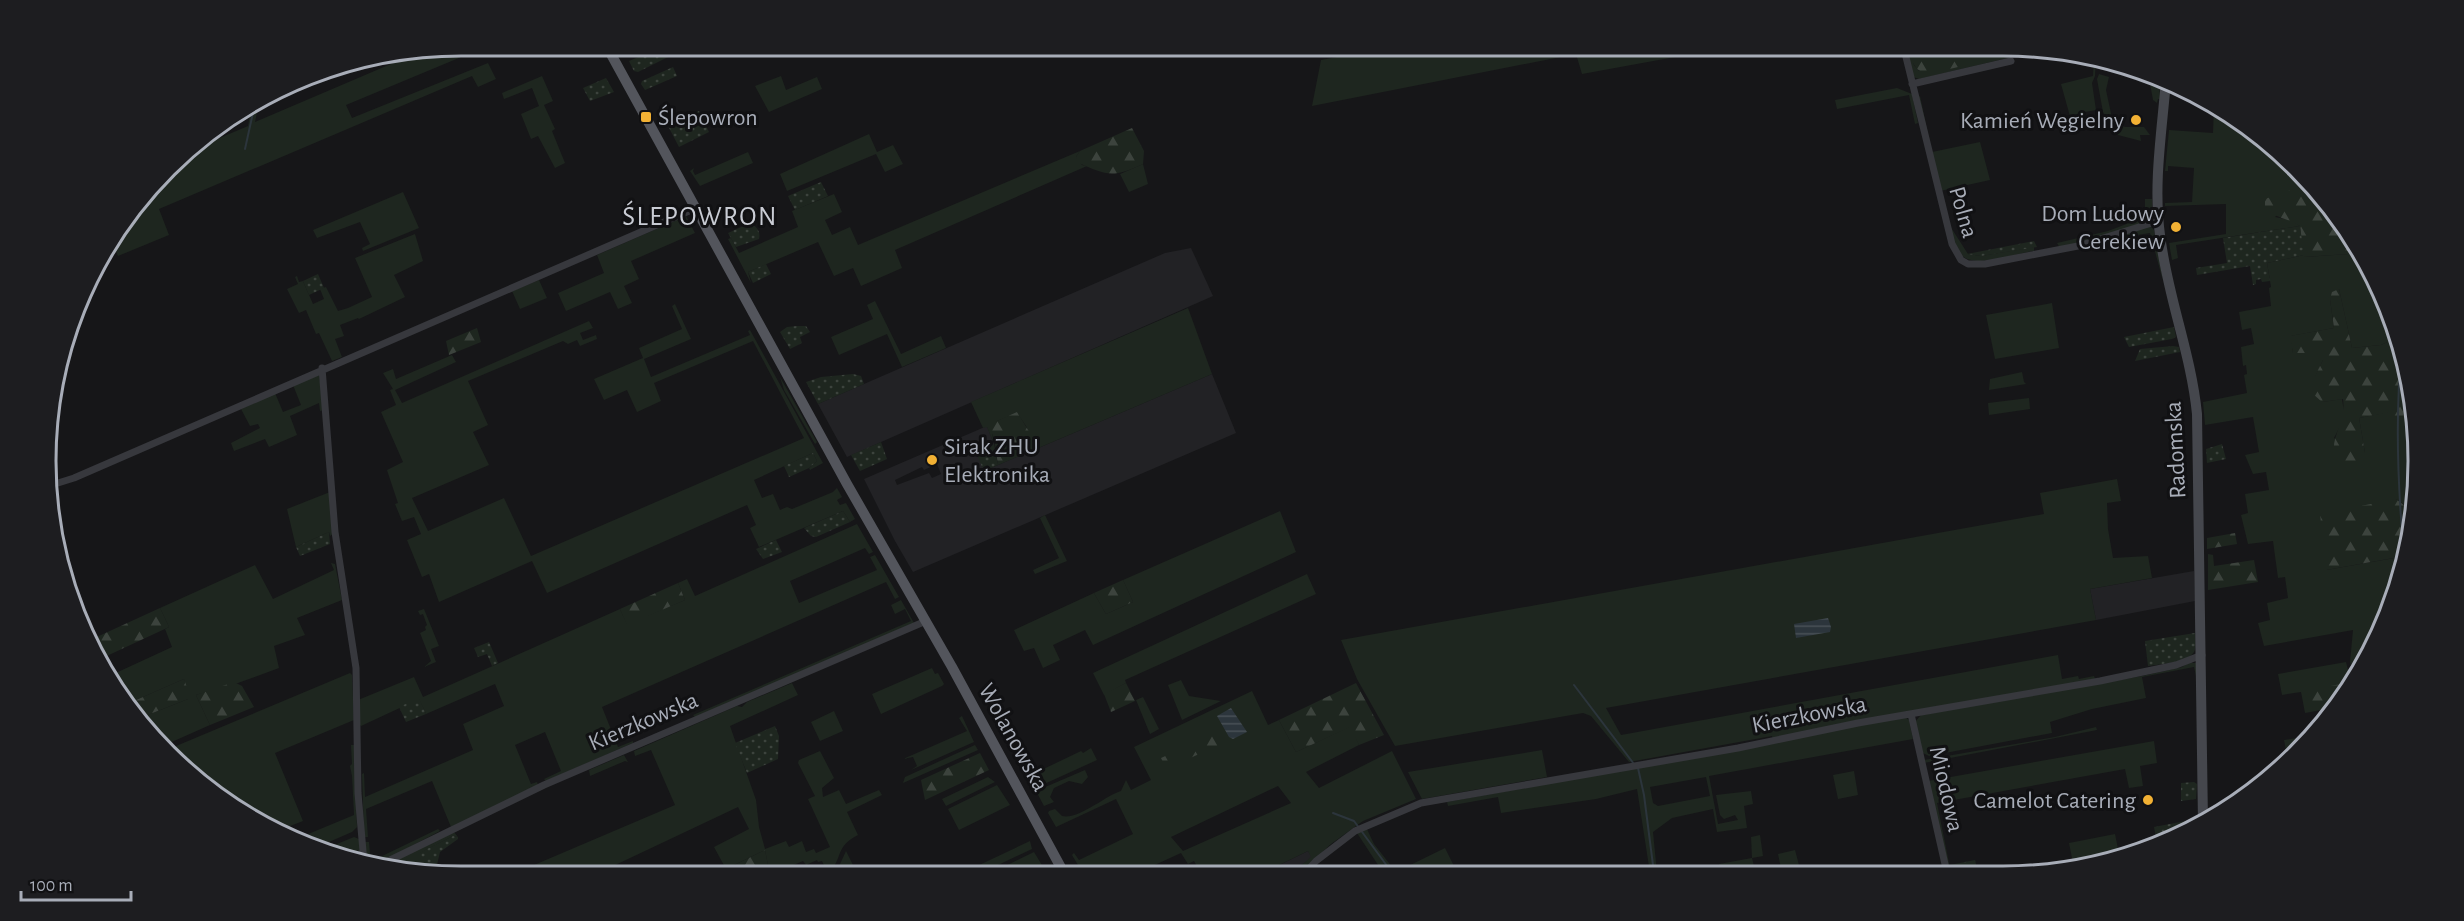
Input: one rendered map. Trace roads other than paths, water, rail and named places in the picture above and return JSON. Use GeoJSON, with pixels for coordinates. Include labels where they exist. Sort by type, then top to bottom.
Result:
{"type":"FeatureCollection","features":[{"type":"Feature","properties":{"kind":"main road","name":"Wolanowska"},"geometry":{"type":"LineString","coordinates":[[612,56],[1060,866]]}},
{"type":"Feature","properties":{"kind":"street","name":"Polna"},"geometry":{"type":"LineString","coordinates":[[1906,56],[1952,244],[1961,260],[1968,264],[1985,264],[2059,250],[2102,240],[2158,221]]}},
{"type":"Feature","properties":{"kind":"street"},"geometry":{"type":"LineString","coordinates":[[1912,84],[2012,61]]}},
{"type":"Feature","properties":{"kind":"street","name":"Radomska"},"geometry":{"type":"LineString","coordinates":[[2165,89],[2158,182],[2158,221],[2163,255],[2196,406],[2203,813]]}},
{"type":"Feature","properties":{"kind":"street"},"geometry":{"type":"LineString","coordinates":[[56,483],[74,478],[696,208]]}},
{"type":"Feature","properties":{"kind":"street"},"geometry":{"type":"LineString","coordinates":[[322,369],[336,540],[356,668],[358,793],[363,854]]}},
{"type":"Feature","properties":{"kind":"street","name":"Kierzkowska"},"geometry":{"type":"LineString","coordinates":[[391,860],[544,785],[926,621]]}},
{"type":"Feature","properties":{"kind":"street","name":"Kierzkowska"},"geometry":{"type":"LineString","coordinates":[[1312,866],[1355,831],[1421,803],[1738,748],[1828,728],[2152,671],[2202,655]]}},
{"type":"Feature","properties":{"kind":"street","name":"Miodowa"},"geometry":{"type":"LineString","coordinates":[[1911,714],[1945,866]]}},
{"type":"Feature","properties":{"kind":"waterway"},"geometry":{"type":"LineString","coordinates":[[245,149],[253,113]]}},
{"type":"Feature","properties":{"kind":"waterway"},"geometry":{"type":"LineString","coordinates":[[2400,376],[2398,457],[2402,533]]}},
{"type":"Feature","properties":{"kind":"waterway"},"geometry":{"type":"LineString","coordinates":[[1574,685],[1634,764]]}},
{"type":"Feature","properties":{"kind":"waterway"},"geometry":{"type":"LineString","coordinates":[[1638,768],[1644,795],[1653,866]]}},
{"type":"Feature","properties":{"kind":"waterway"},"geometry":{"type":"LineString","coordinates":[[1333,813],[1354,821],[1387,866]]}},
{"type":"Feature","properties":{"kind":"place","name":"Ślepowron"},"geometry":{"type":"Point","coordinates":[646,117]}},
{"type":"Feature","properties":{"kind":"place","name":"Kamień Węgielny"},"geometry":{"type":"Point","coordinates":[2136,120]}},
{"type":"Feature","properties":{"kind":"place","name":"Dom Ludowy Cerekiew"},"geometry":{"type":"Point","coordinates":[2176,227]}},
{"type":"Feature","properties":{"kind":"place","name":"Sirak ZHU Elektronika"},"geometry":{"type":"Point","coordinates":[932,460]}},
{"type":"Feature","properties":{"kind":"place","name":"Camelot Catering"},"geometry":{"type":"Point","coordinates":[2148,800]}},
{"type":"Feature","properties":{"kind":"district","name":"ŚLEPOWRON"},"geometry":{"type":"Point","coordinates":[700,216]}}]}
